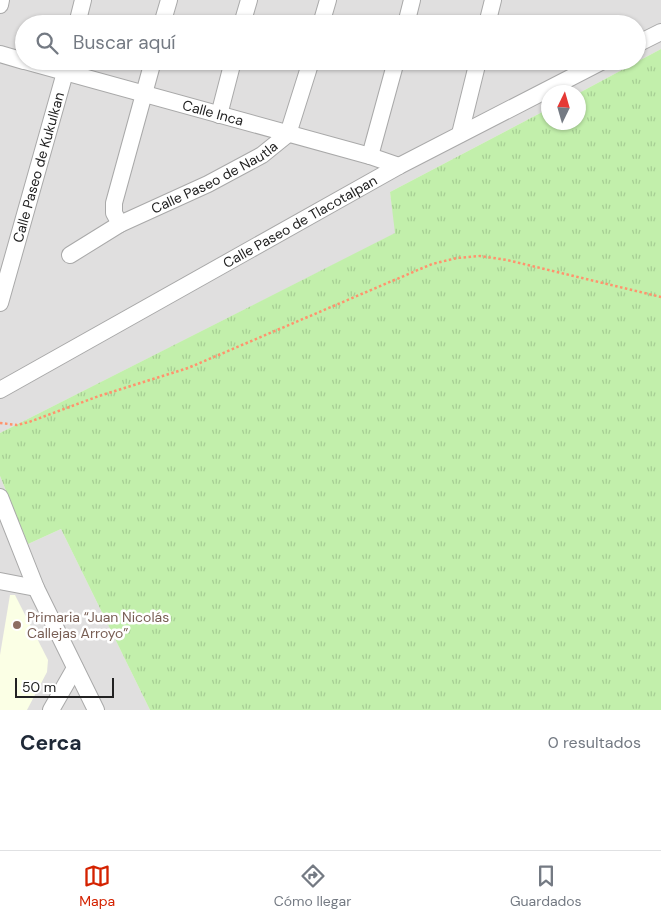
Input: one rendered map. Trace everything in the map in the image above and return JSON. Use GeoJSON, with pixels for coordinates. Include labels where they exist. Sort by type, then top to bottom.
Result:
{"type":"FeatureCollection","features":[{"type":"Feature","properties":{"kind":"street"},"geometry":{"type":"LineString","coordinates":[[0,5],[1,0]]}},
{"type":"Feature","properties":{"kind":"street"},"geometry":{"type":"LineString","coordinates":[[79,15],[83,0]]}},
{"type":"Feature","properties":{"kind":"street"},"geometry":{"type":"LineString","coordinates":[[165,15],[169,0]]}},
{"type":"Feature","properties":{"kind":"street"},"geometry":{"type":"LineString","coordinates":[[244,15],[248,0]]}},
{"type":"Feature","properties":{"kind":"street"},"geometry":{"type":"LineString","coordinates":[[324,15],[328,0]]}},
{"type":"Feature","properties":{"kind":"street"},"geometry":{"type":"LineString","coordinates":[[408,15],[412,0]]}},
{"type":"Feature","properties":{"kind":"street"},"geometry":{"type":"LineString","coordinates":[[489,15],[493,0]]}},
{"type":"Feature","properties":{"kind":"street"},"geometry":{"type":"LineString","coordinates":[[646,40],[661,32]]}},
{"type":"Feature","properties":{"kind":"street","name":"Calle Inca"},"geometry":{"type":"LineString","coordinates":[[0,54],[15,58]]}},
{"type":"Feature","properties":{"kind":"street","name":"Calle Paseo de Kukulkan"},"geometry":{"type":"LineString","coordinates":[[0,302],[65,70]]}},
{"type":"Feature","properties":{"kind":"street","name":"Calle Inca"},"geometry":{"type":"LineString","coordinates":[[75,70],[144,94],[370,156],[399,166]]}},
{"type":"Feature","properties":{"kind":"street"},"geometry":{"type":"LineString","coordinates":[[120,224],[114,213],[114,203],[151,70]]}},
{"type":"Feature","properties":{"kind":"street"},"geometry":{"type":"LineString","coordinates":[[219,115],[231,70]]}},
{"type":"Feature","properties":{"kind":"street","name":"Calle Paseo de Nautla"},"geometry":{"type":"LineString","coordinates":[[70,255],[120,224],[238,170],[262,155],[288,134],[308,70]]}},
{"type":"Feature","properties":{"kind":"street"},"geometry":{"type":"LineString","coordinates":[[370,156],[394,70]]}},
{"type":"Feature","properties":{"kind":"street"},"geometry":{"type":"LineString","coordinates":[[460,134],[476,70]]}},
{"type":"Feature","properties":{"kind":"street","name":"Calle Paseo de Tlacotalpan"},"geometry":{"type":"LineString","coordinates":[[0,390],[399,166],[585,70]]}},
{"type":"Feature","properties":{"kind":"street"},"geometry":{"type":"LineString","coordinates":[[0,497],[36,588],[96,710]]}},
{"type":"Feature","properties":{"kind":"street"},"geometry":{"type":"LineString","coordinates":[[0,581],[36,588]]}},
{"type":"Feature","properties":{"kind":"street"},"geometry":{"type":"LineString","coordinates":[[51,710],[75,668]]}},
{"type":"Feature","properties":{"kind":"path"},"geometry":{"type":"LineString","coordinates":[[0,422],[17,425],[29,422],[98,396],[188,368],[432,264],[457,258],[480,256],[507,260],[661,297]]}},
{"type":"Feature","properties":{"kind":"shaded area"},"geometry":{"type":"Polygon","coordinates":[[[0,0],[661,0],[661,49],[646,57],[646,15],[15,15],[15,70],[622,70],[586,89],[586,85],[541,85],[541,113],[390,192],[396,233],[0,433],[0,0]]]}},
{"type":"Feature","properties":{"kind":"shaded area"},"geometry":{"type":"Polygon","coordinates":[[[0,476],[28,544],[61,529],[150,710],[0,710],[0,476]]]}},
{"type":"Feature","properties":{"kind":"shaded area","name":"Primaria “Juan Nicolás Callejas Arroyo”"},"geometry":{"type":"Polygon","coordinates":[[[10,595],[15,595],[48,660],[47,672],[27,710],[0,710],[0,655],[10,595]]]}},
{"type":"Feature","properties":{"kind":"green space"},"geometry":{"type":"Polygon","coordinates":[[[661,49],[661,710],[150,710],[61,529],[28,544],[0,476],[0,433],[395,233],[390,192],[541,113],[541,130],[586,130],[586,89],[622,70],[646,70],[646,57],[661,49]]]}},
{"type":"Feature","properties":{"kind":"place","name":"Primaria “Juan Nicolás Callejas Arroyo”"},"geometry":{"type":"Point","coordinates":[17,625]}}]}
